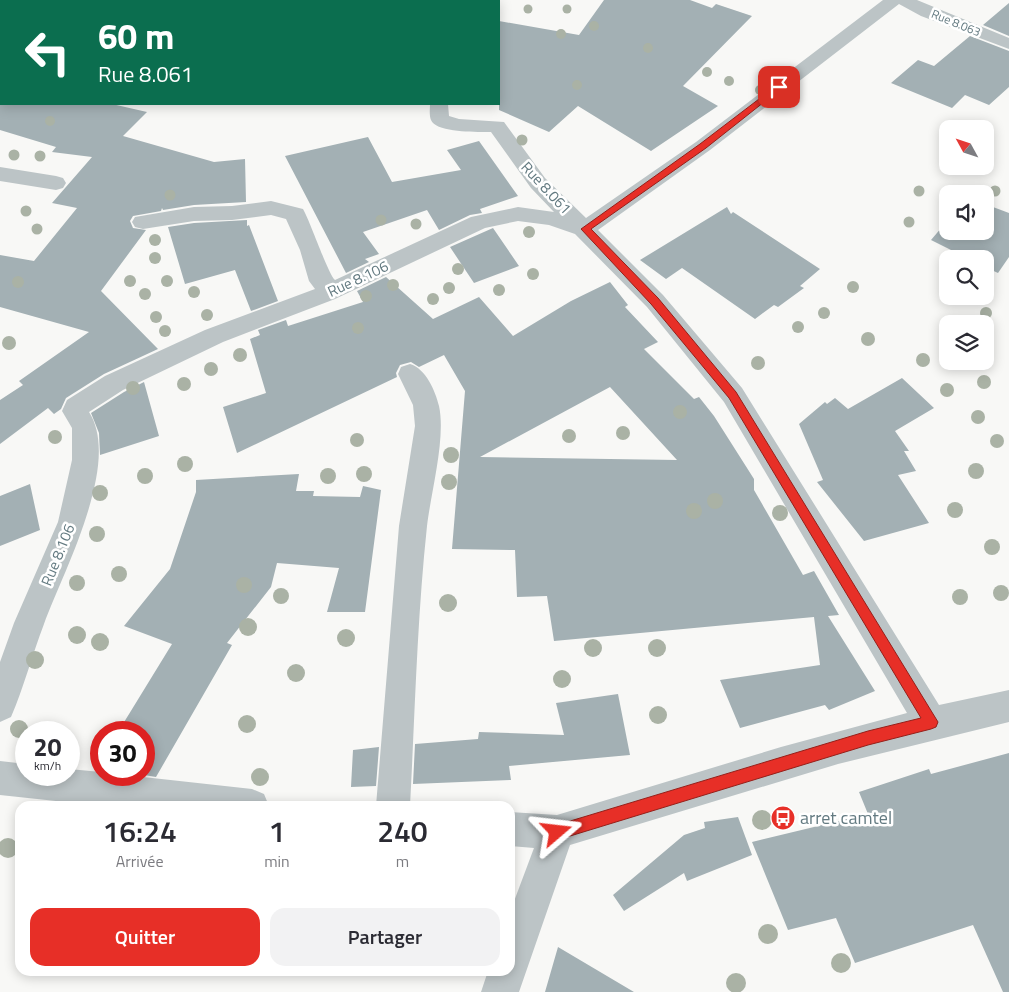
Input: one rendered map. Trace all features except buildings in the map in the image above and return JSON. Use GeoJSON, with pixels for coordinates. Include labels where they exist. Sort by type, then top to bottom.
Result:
{"type":"FeatureCollection","features":[{"type":"Feature","properties":{"kind":"street"},"geometry":{"type":"LineString","coordinates":[[585,229],[703,146],[894,0]]}},
{"type":"Feature","properties":{"kind":"street","name":"Rue 8.063"},"geometry":{"type":"LineString","coordinates":[[904,0],[927,12],[1009,44]]}},
{"type":"Feature","properties":{"kind":"street"},"geometry":{"type":"LineString","coordinates":[[927,12],[943,4]]}},
{"type":"Feature","properties":{"kind":"street","name":"Rue 8.061"},"geometry":{"type":"LineString","coordinates":[[439,105],[440,119],[457,125],[497,126],[538,183],[655,301],[733,395],[931,722]]}},
{"type":"Feature","properties":{"kind":"street"},"geometry":{"type":"LineString","coordinates":[[0,174],[56,184]]}},
{"type":"Feature","properties":{"kind":"street"},"geometry":{"type":"LineString","coordinates":[[143,222],[194,214],[232,213],[271,208],[295,214],[311,250],[320,281],[326,285],[327,293]]}},
{"type":"Feature","properties":{"kind":"street","name":"Rue 8.106"},"geometry":{"type":"LineString","coordinates":[[0,706],[29,624],[72,522],[85,460],[85,427],[75,411],[76,407],[114,383],[214,336],[327,293],[479,222],[518,214],[550,218],[585,229]]}},
{"type":"Feature","properties":{"kind":"street"},"geometry":{"type":"LineString","coordinates":[[393,801],[408,579],[428,426],[426,405],[416,381],[410,374]]}},
{"type":"Feature","properties":{"kind":"street"},"geometry":{"type":"LineString","coordinates":[[515,829],[557,832],[868,738],[931,722],[1009,706]]}},
{"type":"Feature","properties":{"kind":"street"},"geometry":{"type":"LineString","coordinates":[[0,778],[207,801]]}},
{"type":"Feature","properties":{"kind":"street"},"geometry":{"type":"LineString","coordinates":[[515,950],[557,832]]}},
{"type":"Feature","properties":{"kind":"street"},"geometry":{"type":"LineString","coordinates":[[500,992],[505,976]]}},
{"type":"Feature","properties":{"kind":"place","name":"arret camtel"},"geometry":{"type":"Point","coordinates":[783,818]}},
{"type":"Feature","properties":{"kind":"route"},"geometry":{"type":"LineString","coordinates":[[557,832],[868,738],[931,722],[733,395],[655,301],[585,229],[703,146],[779,87]]}}]}
